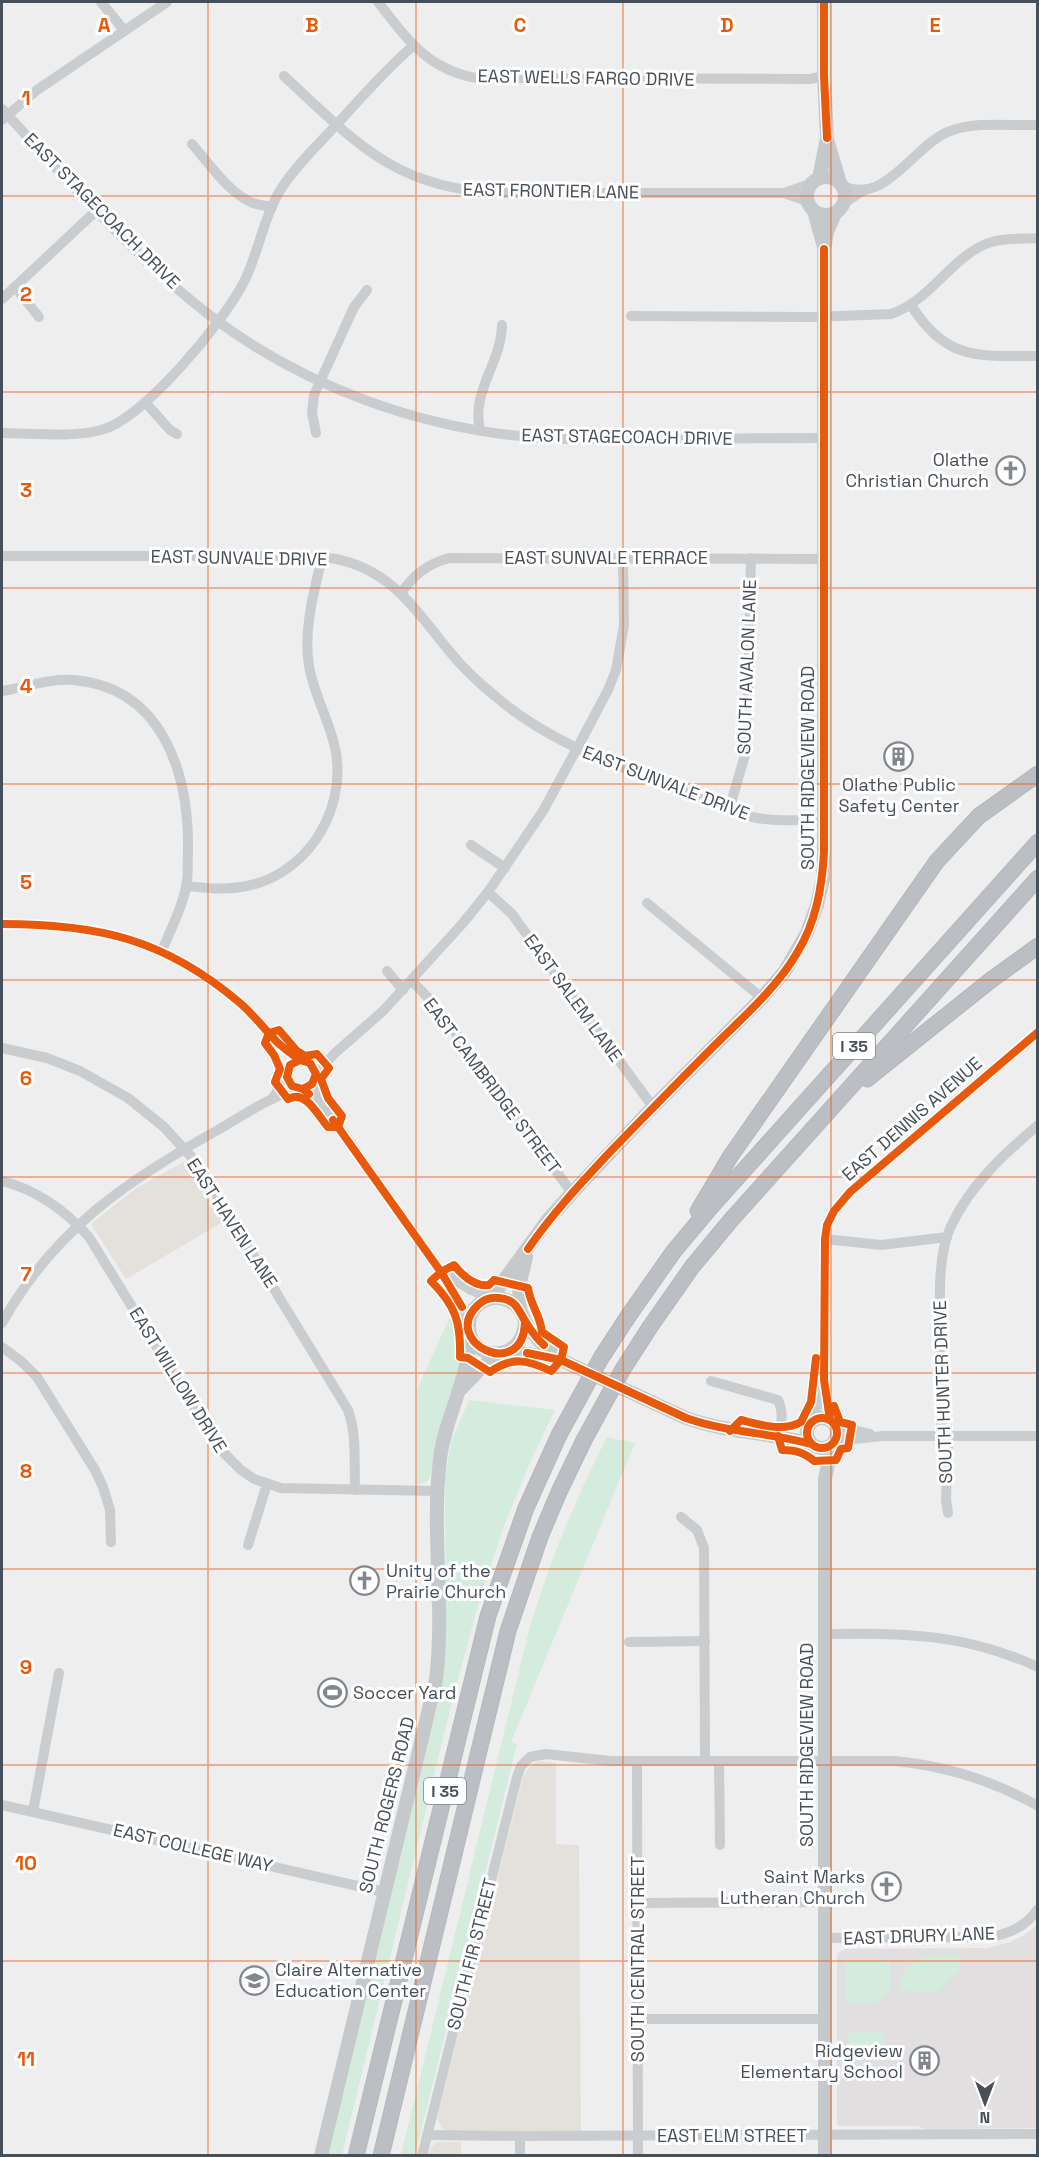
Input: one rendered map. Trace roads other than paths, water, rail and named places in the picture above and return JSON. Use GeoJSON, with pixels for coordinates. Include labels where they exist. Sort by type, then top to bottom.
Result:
{"type":"FeatureCollection","features":[{"type":"Feature","properties":{"kind":"highway"},"geometry":{"type":"LineString","coordinates":[[674,1251],[730,1157],[921,882],[950,846],[979,816],[1038,774]]}},
{"type":"Feature","properties":{"kind":"highway","name":"I 35"},"geometry":{"type":"LineString","coordinates":[[356,2156],[488,1616],[526,1508],[559,1435],[590,1377],[629,1315],[674,1251],[747,1165],[1038,842]]}},
{"type":"Feature","properties":{"kind":"highway","name":"I 35"},"geometry":{"type":"LineString","coordinates":[[381,2156],[508,1631],[540,1537],[584,1440],[623,1369],[692,1267],[731,1220],[1038,878]]}},
{"type":"Feature","properties":{"kind":"highway"},"geometry":{"type":"LineString","coordinates":[[831,1109],[951,1011],[1038,946]]}},
{"type":"Feature","properties":{"kind":"main road"},"geometry":{"type":"LineString","coordinates":[[824,2],[827,138],[845,197],[827,232],[824,249]]}},
{"type":"Feature","properties":{"kind":"main road"},"geometry":{"type":"LineString","coordinates":[[824,249],[807,192],[815,181],[827,138]]}},
{"type":"Feature","properties":{"kind":"main road"},"geometry":{"type":"LineString","coordinates":[[815,181],[831,178],[840,184]]}},
{"type":"Feature","properties":{"kind":"main road"},"geometry":{"type":"LineString","coordinates":[[811,206],[823,215],[840,208]]}},
{"type":"Feature","properties":{"kind":"main road","name":"SOUTH RIDGEVIEW ROAD"},"geometry":{"type":"LineString","coordinates":[[491,1298],[547,1221],[572,1193],[653,1107],[762,998],[785,971],[810,928],[823,879],[824,249]]}},
{"type":"Feature","properties":{"kind":"main road","name":"SOUTH RIDGEVIEW ROAD"},"geometry":{"type":"LineString","coordinates":[[523,1316],[519,1287],[528,1249]]}},
{"type":"Feature","properties":{"kind":"main road"},"geometry":{"type":"LineString","coordinates":[[461,1389],[470,1352],[470,1328],[475,1308],[491,1298],[504,1298],[512,1302],[538,1340],[561,1360],[686,1418],[744,1433],[778,1436],[824,1449],[834,1443],[838,1433],[833,1423],[822,1418],[778,1436]]}},
{"type":"Feature","properties":{"kind":"main road"},"geometry":{"type":"LineString","coordinates":[[461,1389],[482,1366],[521,1340],[525,1330],[523,1316]]}},
{"type":"Feature","properties":{"kind":"main road"},"geometry":{"type":"LineString","coordinates":[[470,1328],[481,1349],[561,1360]]}},
{"type":"Feature","properties":{"kind":"main road","name":"SOUTH ROGERS ROAD"},"geometry":{"type":"LineString","coordinates":[[321,2156],[436,1680],[440,1618],[437,1491],[443,1437],[461,1389]]}},
{"type":"Feature","properties":{"kind":"main road"},"geometry":{"type":"LineString","coordinates":[[811,1423],[806,1435],[813,1445]]}},
{"type":"Feature","properties":{"kind":"main road","name":"SOUTH RIDGEVIEW ROAD"},"geometry":{"type":"LineString","coordinates":[[825,2156],[825,1479],[834,1443]]}},
{"type":"Feature","properties":{"kind":"main road","name":"SOUTH RIDGEVIEW ROAD"},"geometry":{"type":"LineString","coordinates":[[813,1445],[825,1479]]}},
{"type":"Feature","properties":{"kind":"street"},"geometry":{"type":"LineString","coordinates":[[101,2],[124,30]]}},
{"type":"Feature","properties":{"kind":"street"},"geometry":{"type":"LineString","coordinates":[[3,115],[167,2]]}},
{"type":"Feature","properties":{"kind":"street","name":"EAST WELLS FARGO DRIVE"},"geometry":{"type":"LineString","coordinates":[[378,2],[413,46],[447,70],[476,78],[810,79],[824,76]]}},
{"type":"Feature","properties":{"kind":"street"},"geometry":{"type":"LineString","coordinates":[[2,433],[99,431],[115,425],[145,402],[200,347],[219,322],[245,281],[272,207],[292,173],[386,70],[413,46]]}},
{"type":"Feature","properties":{"kind":"street","name":"EAST FRONTIER LANE"},"geometry":{"type":"LineString","coordinates":[[284,76],[337,125],[382,160],[404,172],[454,188],[500,193],[784,194]]}},
{"type":"Feature","properties":{"kind":"street","name":"EAST STAGECOACH DRIVE"},"geometry":{"type":"LineString","coordinates":[[3,115],[170,282],[219,322],[275,358],[366,400],[409,415],[480,430],[542,438],[824,438]]}},
{"type":"Feature","properties":{"kind":"street"},"geometry":{"type":"LineString","coordinates":[[840,208],[864,190],[892,176],[924,147],[945,133],[968,127],[1038,125]]}},
{"type":"Feature","properties":{"kind":"street"},"geometry":{"type":"LineString","coordinates":[[192,144],[242,196],[254,203],[272,207]]}},
{"type":"Feature","properties":{"kind":"street"},"geometry":{"type":"LineString","coordinates":[[784,194],[815,181]]}},
{"type":"Feature","properties":{"kind":"street"},"geometry":{"type":"LineString","coordinates":[[840,184],[850,189],[864,190]]}},
{"type":"Feature","properties":{"kind":"street"},"geometry":{"type":"LineString","coordinates":[[784,194],[811,206]]}},
{"type":"Feature","properties":{"kind":"street"},"geometry":{"type":"LineString","coordinates":[[2,300],[97,210]]}},
{"type":"Feature","properties":{"kind":"street"},"geometry":{"type":"LineString","coordinates":[[631,316],[891,314],[922,298],[962,260],[984,245],[995,241],[1038,238]]}},
{"type":"Feature","properties":{"kind":"street"},"geometry":{"type":"LineString","coordinates":[[15,287],[39,317]]}},
{"type":"Feature","properties":{"kind":"street"},"geometry":{"type":"LineString","coordinates":[[316,433],[313,425],[312,405],[354,307],[366,290]]}},
{"type":"Feature","properties":{"kind":"street"},"geometry":{"type":"LineString","coordinates":[[911,305],[929,331],[956,349],[986,356],[1038,356]]}},
{"type":"Feature","properties":{"kind":"street"},"geometry":{"type":"LineString","coordinates":[[480,430],[477,416],[480,395],[499,349],[502,325]]}},
{"type":"Feature","properties":{"kind":"street"},"geometry":{"type":"LineString","coordinates":[[145,402],[170,430],[177,434]]}},
{"type":"Feature","properties":{"kind":"street","name":"EAST SUNVALE DRIVE"},"geometry":{"type":"LineString","coordinates":[[2,556],[322,558],[338,560],[364,569],[392,585],[414,606],[450,652],[495,697],[546,732],[578,748],[749,817],[768,820],[824,819]]}},
{"type":"Feature","properties":{"kind":"street"},"geometry":{"type":"LineString","coordinates":[[186,886],[213,889],[260,883],[277,875],[307,851],[319,837],[327,821],[337,785],[336,752],[314,684],[308,647],[322,558]]}},
{"type":"Feature","properties":{"kind":"street","name":"EAST SUNVALE TERRACE"},"geometry":{"type":"LineString","coordinates":[[401,593],[424,568],[449,558],[824,559]]}},
{"type":"Feature","properties":{"kind":"street"},"geometry":{"type":"LineString","coordinates":[[2,1323],[30,1278],[78,1224],[109,1198],[140,1175],[272,1099],[312,1084],[315,1076],[334,1054],[362,1031],[412,981],[488,892],[543,811],[608,690],[621,648],[624,625],[623,558]]}},
{"type":"Feature","properties":{"kind":"street","name":"SOUTH AVALON LANE"},"geometry":{"type":"LineString","coordinates":[[729,810],[747,748],[751,558]]}},
{"type":"Feature","properties":{"kind":"street"},"geometry":{"type":"LineString","coordinates":[[2,692],[59,680],[89,683],[120,694],[136,704],[150,717],[168,744],[179,773],[187,824],[186,886],[162,951]]}},
{"type":"Feature","properties":{"kind":"street"},"geometry":{"type":"LineString","coordinates":[[471,845],[505,868]]}},
{"type":"Feature","properties":{"kind":"street","name":"EAST SALEM LANE"},"geometry":{"type":"LineString","coordinates":[[488,892],[517,921],[653,1107]]}},
{"type":"Feature","properties":{"kind":"street"},"geometry":{"type":"LineString","coordinates":[[647,903],[762,998]]}},
{"type":"Feature","properties":{"kind":"street"},"geometry":{"type":"LineString","coordinates":[[2,924],[42,924],[86,928],[134,940],[162,951],[219,986],[242,1005],[279,1044],[305,1062],[315,1076],[325,1107],[441,1272],[470,1328]]}},
{"type":"Feature","properties":{"kind":"street"},"geometry":{"type":"LineString","coordinates":[[387,971],[403,990]]}},
{"type":"Feature","properties":{"kind":"street","name":"EAST CAMBRIDGE STREET"},"geometry":{"type":"LineString","coordinates":[[412,981],[436,1006],[572,1193]]}},
{"type":"Feature","properties":{"kind":"street","name":"EAST DENNIS AVENUE"},"geometry":{"type":"LineString","coordinates":[[811,1423],[820,1402],[824,1380],[825,1239],[827,1225],[834,1211],[850,1192],[1038,1032]]}},
{"type":"Feature","properties":{"kind":"street"},"geometry":{"type":"LineString","coordinates":[[279,1044],[292,1086],[325,1107]]}},
{"type":"Feature","properties":{"kind":"street","name":"EAST HAVEN LANE"},"geometry":{"type":"LineString","coordinates":[[2,1048],[61,1063],[102,1082],[158,1121],[197,1163],[348,1410],[353,1425],[355,1490]]}},
{"type":"Feature","properties":{"kind":"street"},"geometry":{"type":"LineString","coordinates":[[272,1099],[295,1062],[305,1062],[334,1054]]}},
{"type":"Feature","properties":{"kind":"street","name":"SOUTH HUNTER DRIVE"},"geometry":{"type":"LineString","coordinates":[[948,1513],[946,1500],[948,1446],[941,1427],[940,1288],[947,1236],[971,1192],[985,1174],[1038,1125]]}},
{"type":"Feature","properties":{"kind":"street","name":"EAST WILLOW DRIVE"},"geometry":{"type":"LineString","coordinates":[[2,1181],[28,1190],[56,1205],[89,1237],[219,1448],[241,1470],[267,1484],[290,1490],[437,1491]]}},
{"type":"Feature","properties":{"kind":"street"},"geometry":{"type":"LineString","coordinates":[[825,1239],[881,1245],[947,1236]]}},
{"type":"Feature","properties":{"kind":"street"},"geometry":{"type":"LineString","coordinates":[[441,1272],[471,1290],[491,1298]]}},
{"type":"Feature","properties":{"kind":"street"},"geometry":{"type":"LineString","coordinates":[[2,1347],[37,1377],[95,1470],[110,1510],[111,1542]]}},
{"type":"Feature","properties":{"kind":"street","name":"EAST DENNIS AVENUE"},"geometry":{"type":"LineString","coordinates":[[824,1380],[833,1423]]}},
{"type":"Feature","properties":{"kind":"street"},"geometry":{"type":"LineString","coordinates":[[711,1381],[778,1400],[782,1418],[778,1436]]}},
{"type":"Feature","properties":{"kind":"street"},"geometry":{"type":"LineString","coordinates":[[833,1423],[850,1430],[882,1436]]}},
{"type":"Feature","properties":{"kind":"street"},"geometry":{"type":"LineString","coordinates":[[834,1443],[882,1436],[1038,1436]]}},
{"type":"Feature","properties":{"kind":"street"},"geometry":{"type":"LineString","coordinates":[[248,1545],[267,1484]]}},
{"type":"Feature","properties":{"kind":"street"},"geometry":{"type":"LineString","coordinates":[[681,1517],[697,1530],[705,1548],[705,1761]]}},
{"type":"Feature","properties":{"kind":"street"},"geometry":{"type":"LineString","coordinates":[[825,1634],[899,1634],[939,1637],[989,1648],[1038,1667]]}},
{"type":"Feature","properties":{"kind":"street"},"geometry":{"type":"LineString","coordinates":[[629,1642],[705,1641]]}},
{"type":"Feature","properties":{"kind":"street"},"geometry":{"type":"LineString","coordinates":[[33,1811],[58,1673]]}},
{"type":"Feature","properties":{"kind":"street","name":"SOUTH FIR STREET"},"geometry":{"type":"LineString","coordinates":[[422,2156],[521,1766],[530,1756],[546,1754],[590,1760],[637,1762]]}},
{"type":"Feature","properties":{"kind":"street"},"geometry":{"type":"LineString","coordinates":[[719,1761],[720,1845]]}},
{"type":"Feature","properties":{"kind":"street"},"geometry":{"type":"LineString","coordinates":[[637,1762],[895,1761],[926,1764],[953,1770],[1006,1789],[1038,1806]]}},
{"type":"Feature","properties":{"kind":"street","name":"SOUTH CENTRAL STREET"},"geometry":{"type":"LineString","coordinates":[[637,1762],[638,2156]]}},
{"type":"Feature","properties":{"kind":"street","name":"EAST COLLEGE WAY"},"geometry":{"type":"LineString","coordinates":[[2,1805],[384,1892]]}},
{"type":"Feature","properties":{"kind":"street"},"geometry":{"type":"LineString","coordinates":[[638,1904],[825,1902]]}},
{"type":"Feature","properties":{"kind":"street","name":"EAST DRURY LANE"},"geometry":{"type":"LineString","coordinates":[[825,1938],[992,1937],[1013,1931],[1026,1923],[1038,1909]]}},
{"type":"Feature","properties":{"kind":"street"},"geometry":{"type":"LineString","coordinates":[[638,2019],[825,2019]]}},
{"type":"Feature","properties":{"kind":"street","name":"EAST ELM STREET"},"geometry":{"type":"LineString","coordinates":[[428,2135],[1038,2134]]}},
{"type":"Feature","properties":{"kind":"street"},"geometry":{"type":"LineString","coordinates":[[520,2136],[520,2156]]}},
{"type":"Feature","properties":{"kind":"place","name":"Olathe Christian Church"},"geometry":{"type":"Point","coordinates":[1010,470]}},
{"type":"Feature","properties":{"kind":"place","name":"Olathe Public Safety Center"},"geometry":{"type":"Point","coordinates":[899,756]}},
{"type":"Feature","properties":{"kind":"place","name":"Unity of the Prairie Church"},"geometry":{"type":"Point","coordinates":[365,1581]}},
{"type":"Feature","properties":{"kind":"place","name":"Soccer Yard"},"geometry":{"type":"Point","coordinates":[332,1693]}},
{"type":"Feature","properties":{"kind":"place","name":"Saint Marks Lutheran Church"},"geometry":{"type":"Point","coordinates":[886,1887]}},
{"type":"Feature","properties":{"kind":"place","name":"Claire Alternative Education Center"},"geometry":{"type":"Point","coordinates":[254,1980]}},
{"type":"Feature","properties":{"kind":"place","name":"Ridgeview Elementary School"},"geometry":{"type":"Point","coordinates":[924,2061]}}]}
